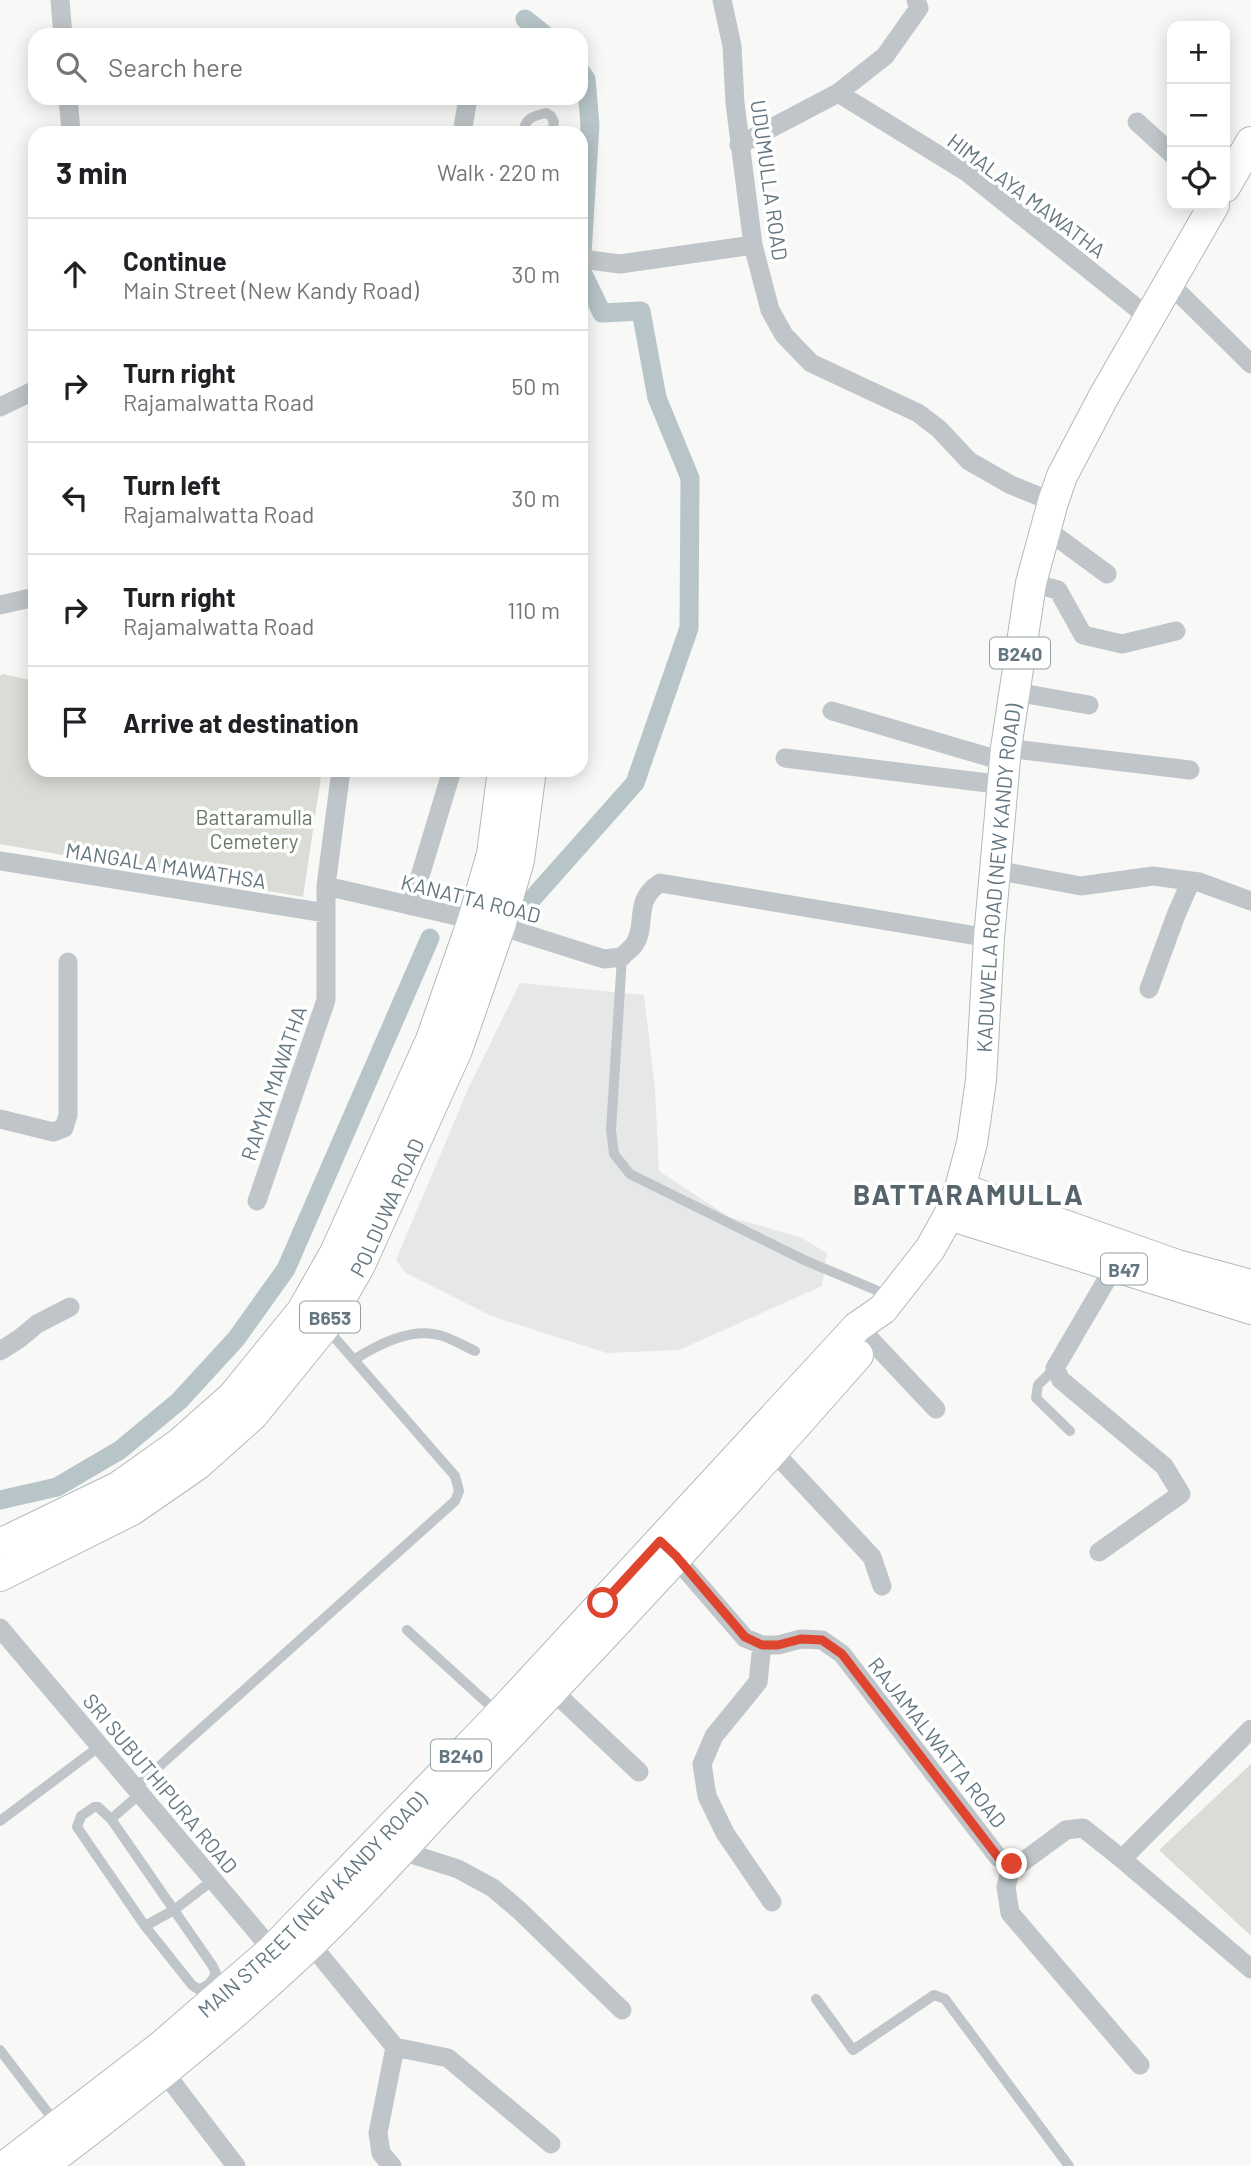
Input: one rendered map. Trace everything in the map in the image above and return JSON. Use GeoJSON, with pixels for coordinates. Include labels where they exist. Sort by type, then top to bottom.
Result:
{"type":"FeatureCollection","features":[{"type":"Feature","properties":{"kind":"main road"},"geometry":{"type":"LineString","coordinates":[[1230,178],[1251,142]]}},
{"type":"Feature","properties":{"kind":"main road","name":"KADUWELA ROAD (NEW KANDY ROAD)"},"geometry":{"type":"LineString","coordinates":[[955,1202],[972,1143],[981,1080],[989,938],[1005,765],[1031,583],[1062,476],[1148,317],[1211,210]]}},
{"type":"Feature","properties":{"kind":"main road","name":"POLDUWA ROAD"},"geometry":{"type":"LineString","coordinates":[[0,1544],[118,1487],[180,1443],[313,1319],[360,1265],[457,1050],[486,923],[502,777]]}},
{"type":"Feature","properties":{"kind":"main road","name":"POLDUWA ROAD"},"geometry":{"type":"LineString","coordinates":[[486,923],[519,860],[530,777]]}},
{"type":"Feature","properties":{"kind":"main road"},"geometry":{"type":"LineString","coordinates":[[972,1143],[1002,1217]]}},
{"type":"Feature","properties":{"kind":"main road","name":"MAIN STREET (NEW KANDY ROAD)"},"geometry":{"type":"LineString","coordinates":[[43,2166],[165,2073],[279,1959],[500,1714],[668,1548],[774,1452],[871,1340],[888,1303],[930,1249],[955,1202]]}},
{"type":"Feature","properties":{"kind":"main road","name":"B47"},"geometry":{"type":"LineString","coordinates":[[955,1202],[1120,1257],[1251,1308]]}},
{"type":"Feature","properties":{"kind":"main road","name":"B47"},"geometry":{"type":"LineString","coordinates":[[930,1249],[1002,1217]]}},
{"type":"Feature","properties":{"kind":"main road","name":"B47"},"geometry":{"type":"LineString","coordinates":[[1120,1257],[1177,1265],[1251,1285]]}},
{"type":"Feature","properties":{"kind":"main road","name":"MAIN STREET (NEW KANDY ROAD)"},"geometry":{"type":"LineString","coordinates":[[5,2166],[279,1959],[310,1943],[402,1852],[553,1691],[668,1548],[857,1327],[888,1303]]}},
{"type":"Feature","properties":{"kind":"main road","name":"POLDUWA ROAD"},"geometry":{"type":"LineString","coordinates":[[0,1576],[132,1510],[197,1465],[253,1415],[313,1319]]}},
{"type":"Feature","properties":{"kind":"street"},"geometry":{"type":"LineString","coordinates":[[60,0],[62,28]]}},
{"type":"Feature","properties":{"kind":"street","name":"UDUMULLA ROAD"},"geometry":{"type":"LineString","coordinates":[[722,0],[732,46],[739,145],[753,245],[770,310],[784,335],[811,363],[918,413],[939,429],[970,461],[1011,485],[1049,516],[1107,574]]}},
{"type":"Feature","properties":{"kind":"street"},"geometry":{"type":"LineString","coordinates":[[739,145],[838,93],[885,56],[919,8],[916,0]]}},
{"type":"Feature","properties":{"kind":"street","name":"HIMALAYA MAWATHA"},"geometry":{"type":"LineString","coordinates":[[838,93],[968,173],[1148,317]]}},
{"type":"Feature","properties":{"kind":"street"},"geometry":{"type":"LineString","coordinates":[[69,105],[71,126]]}},
{"type":"Feature","properties":{"kind":"street"},"geometry":{"type":"LineString","coordinates":[[463,126],[467,105]]}},
{"type":"Feature","properties":{"kind":"street"},"geometry":{"type":"LineString","coordinates":[[1137,122],[1167,149]]}},
{"type":"Feature","properties":{"kind":"street"},"geometry":{"type":"LineString","coordinates":[[589,259],[620,264],[753,245]]}},
{"type":"Feature","properties":{"kind":"street"},"geometry":{"type":"LineString","coordinates":[[1168,282],[1251,364]]}},
{"type":"Feature","properties":{"kind":"street"},"geometry":{"type":"LineString","coordinates":[[0,407],[28,393]]}},
{"type":"Feature","properties":{"kind":"street"},"geometry":{"type":"LineString","coordinates":[[1031,583],[1058,590],[1083,635],[1122,644],[1176,631]]}},
{"type":"Feature","properties":{"kind":"street"},"geometry":{"type":"LineString","coordinates":[[0,605],[28,599]]}},
{"type":"Feature","properties":{"kind":"street"},"geometry":{"type":"LineString","coordinates":[[1016,692],[1089,705]]}},
{"type":"Feature","properties":{"kind":"street"},"geometry":{"type":"LineString","coordinates":[[832,711],[1005,765]]}},
{"type":"Feature","properties":{"kind":"street"},"geometry":{"type":"LineString","coordinates":[[785,758],[1190,770]]}},
{"type":"Feature","properties":{"kind":"street","name":"RAMYA MAWATHA"},"geometry":{"type":"LineString","coordinates":[[257,1201],[326,1000],[326,886],[340,777]]}},
{"type":"Feature","properties":{"kind":"street"},"geometry":{"type":"LineString","coordinates":[[411,906],[451,777]]}},
{"type":"Feature","properties":{"kind":"street","name":"MANGALA MAWATHSA"},"geometry":{"type":"LineString","coordinates":[[0,861],[326,913]]}},
{"type":"Feature","properties":{"kind":"street"},"geometry":{"type":"LineString","coordinates":[[995,870],[1081,886],[1153,876],[1191,881],[1251,901]]}},
{"type":"Feature","properties":{"kind":"street"},"geometry":{"type":"LineString","coordinates":[[1149,989],[1191,881]]}},
{"type":"Feature","properties":{"kind":"street"},"geometry":{"type":"LineString","coordinates":[[613,958],[636,943],[643,904],[649,890],[660,883],[989,938]]}},
{"type":"Feature","properties":{"kind":"street","name":"KANATTA ROAD"},"geometry":{"type":"LineString","coordinates":[[326,886],[486,923],[613,958]]}},
{"type":"Feature","properties":{"kind":"street"},"geometry":{"type":"LineString","coordinates":[[0,1119],[52,1132],[64,1128],[68,1115],[68,962]]}},
{"type":"Feature","properties":{"kind":"street"},"geometry":{"type":"LineString","coordinates":[[1099,1552],[1181,1494],[1164,1466],[1061,1380],[1055,1367],[1120,1257]]}},
{"type":"Feature","properties":{"kind":"street"},"geometry":{"type":"LineString","coordinates":[[0,1351],[37,1324],[70,1307]]}},
{"type":"Feature","properties":{"kind":"street"},"geometry":{"type":"LineString","coordinates":[[871,1340],[936,1409]]}},
{"type":"Feature","properties":{"kind":"street"},"geometry":{"type":"LineString","coordinates":[[774,1452],[872,1558],[882,1586]]}},
{"type":"Feature","properties":{"kind":"street"},"geometry":{"type":"LineString","coordinates":[[668,1548],[745,1637],[762,1645],[758,1682],[714,1736],[702,1764],[707,1796],[719,1821],[772,1902]]}},
{"type":"Feature","properties":{"kind":"street","name":"SRI SUBUTHIPURA ROAD"},"geometry":{"type":"LineString","coordinates":[[0,1628],[279,1959]]}},
{"type":"Feature","properties":{"kind":"street","name":"RAJAMALWATTA ROAD"},"geometry":{"type":"LineString","coordinates":[[762,1645],[778,1645],[801,1639],[822,1640],[842,1654],[998,1857],[1012,1864]]}},
{"type":"Feature","properties":{"kind":"street"},"geometry":{"type":"LineString","coordinates":[[553,1691],[639,1773]]}},
{"type":"Feature","properties":{"kind":"street"},"geometry":{"type":"LineString","coordinates":[[1122,1859],[1251,1728]]}},
{"type":"Feature","properties":{"kind":"street"},"geometry":{"type":"LineString","coordinates":[[1140,2065],[1010,1913],[1006,1887],[1012,1864],[1021,1863],[1066,1830],[1083,1828],[1251,1969]]}},
{"type":"Feature","properties":{"kind":"street"},"geometry":{"type":"LineString","coordinates":[[402,1852],[458,1869],[493,1888],[622,2010]]}},
{"type":"Feature","properties":{"kind":"street"},"geometry":{"type":"LineString","coordinates":[[310,1943],[395,2047],[448,2058],[551,2144]]}},
{"type":"Feature","properties":{"kind":"street"},"geometry":{"type":"LineString","coordinates":[[391,2166],[381,2153],[378,2133],[395,2047]]}},
{"type":"Feature","properties":{"kind":"street"},"geometry":{"type":"LineString","coordinates":[[165,2073],[236,2166]]}},
{"type":"Feature","properties":{"kind":"lane"},"geometry":{"type":"LineString","coordinates":[[525,126],[531,117],[546,113],[551,116],[553,126]]}},
{"type":"Feature","properties":{"kind":"lane"},"geometry":{"type":"LineString","coordinates":[[613,958],[611,1130],[614,1154],[630,1174],[888,1303]]}},
{"type":"Feature","properties":{"kind":"lane"},"geometry":{"type":"LineString","coordinates":[[111,1819],[137,1791],[456,1501],[459,1491],[455,1476],[355,1359],[313,1319]]}},
{"type":"Feature","properties":{"kind":"lane"},"geometry":{"type":"LineString","coordinates":[[355,1359],[376,1346],[409,1335],[439,1335],[475,1351]]}},
{"type":"Feature","properties":{"kind":"lane"},"geometry":{"type":"LineString","coordinates":[[1055,1367],[1038,1385],[1036,1398],[1070,1432]]}},
{"type":"Feature","properties":{"kind":"lane"},"geometry":{"type":"LineString","coordinates":[[407,1630],[500,1714]]}},
{"type":"Feature","properties":{"kind":"lane"},"geometry":{"type":"LineString","coordinates":[[0,1821],[100,1746]]}},
{"type":"Feature","properties":{"kind":"lane"},"geometry":{"type":"LineString","coordinates":[[98,1807],[111,1819],[174,1910],[216,1973],[214,1979],[203,1988],[198,1989],[192,1985],[145,1926],[77,1827],[81,1816],[98,1807]]}},
{"type":"Feature","properties":{"kind":"lane"},"geometry":{"type":"LineString","coordinates":[[145,1926],[174,1910],[213,1880]]}},
{"type":"Feature","properties":{"kind":"lane"},"geometry":{"type":"LineString","coordinates":[[816,1999],[853,2050],[934,1995],[944,1999],[1069,2166]]}},
{"type":"Feature","properties":{"kind":"lane"},"geometry":{"type":"LineString","coordinates":[[0,2050],[58,2127]]}},
{"type":"Feature","properties":{"kind":"shaded area"},"geometry":{"type":"Polygon","coordinates":[[[520,983],[644,995],[655,1089],[659,1171],[729,1217],[800,1237],[827,1253],[822,1286],[679,1350],[607,1353],[491,1316],[406,1273],[396,1260],[468,1089],[520,983]]]}},
{"type":"Feature","properties":{"kind":"green space","name":"Battaramulla Cemetery"},"geometry":{"type":"Polygon","coordinates":[[[3,674],[28,679],[28,777],[321,777],[303,897],[0,844],[0,676],[3,674]]]}},
{"type":"Feature","properties":{"kind":"green space"},"geometry":{"type":"Polygon","coordinates":[[[1251,1764],[1251,1936],[1159,1850],[1251,1764]]]}},
{"type":"Feature","properties":{"kind":"waterway"},"geometry":{"type":"LineString","coordinates":[[525,19],[536,28]]}},
{"type":"Feature","properties":{"kind":"waterway"},"geometry":{"type":"LineString","coordinates":[[588,102],[588,157]]}},
{"type":"Feature","properties":{"kind":"waterway"},"geometry":{"type":"LineString","coordinates":[[532,899],[635,783],[689,628],[690,478],[657,398],[641,311],[602,313],[588,284]]}},
{"type":"Feature","properties":{"kind":"waterway"},"geometry":{"type":"LineString","coordinates":[[0,1500],[57,1487],[120,1450],[179,1401],[236,1339],[286,1269],[430,938]]}},
{"type":"Feature","properties":{"kind":"district","name":"BATTARAMULLA"},"geometry":{"type":"Point","coordinates":[969,1194]}},
{"type":"Feature","properties":{"kind":"route"},"geometry":{"type":"LineString","coordinates":[[603,1603],[660,1541],[745,1637],[762,1645],[778,1645],[801,1639],[822,1640],[842,1654],[998,1857],[1012,1864]]}}]}
